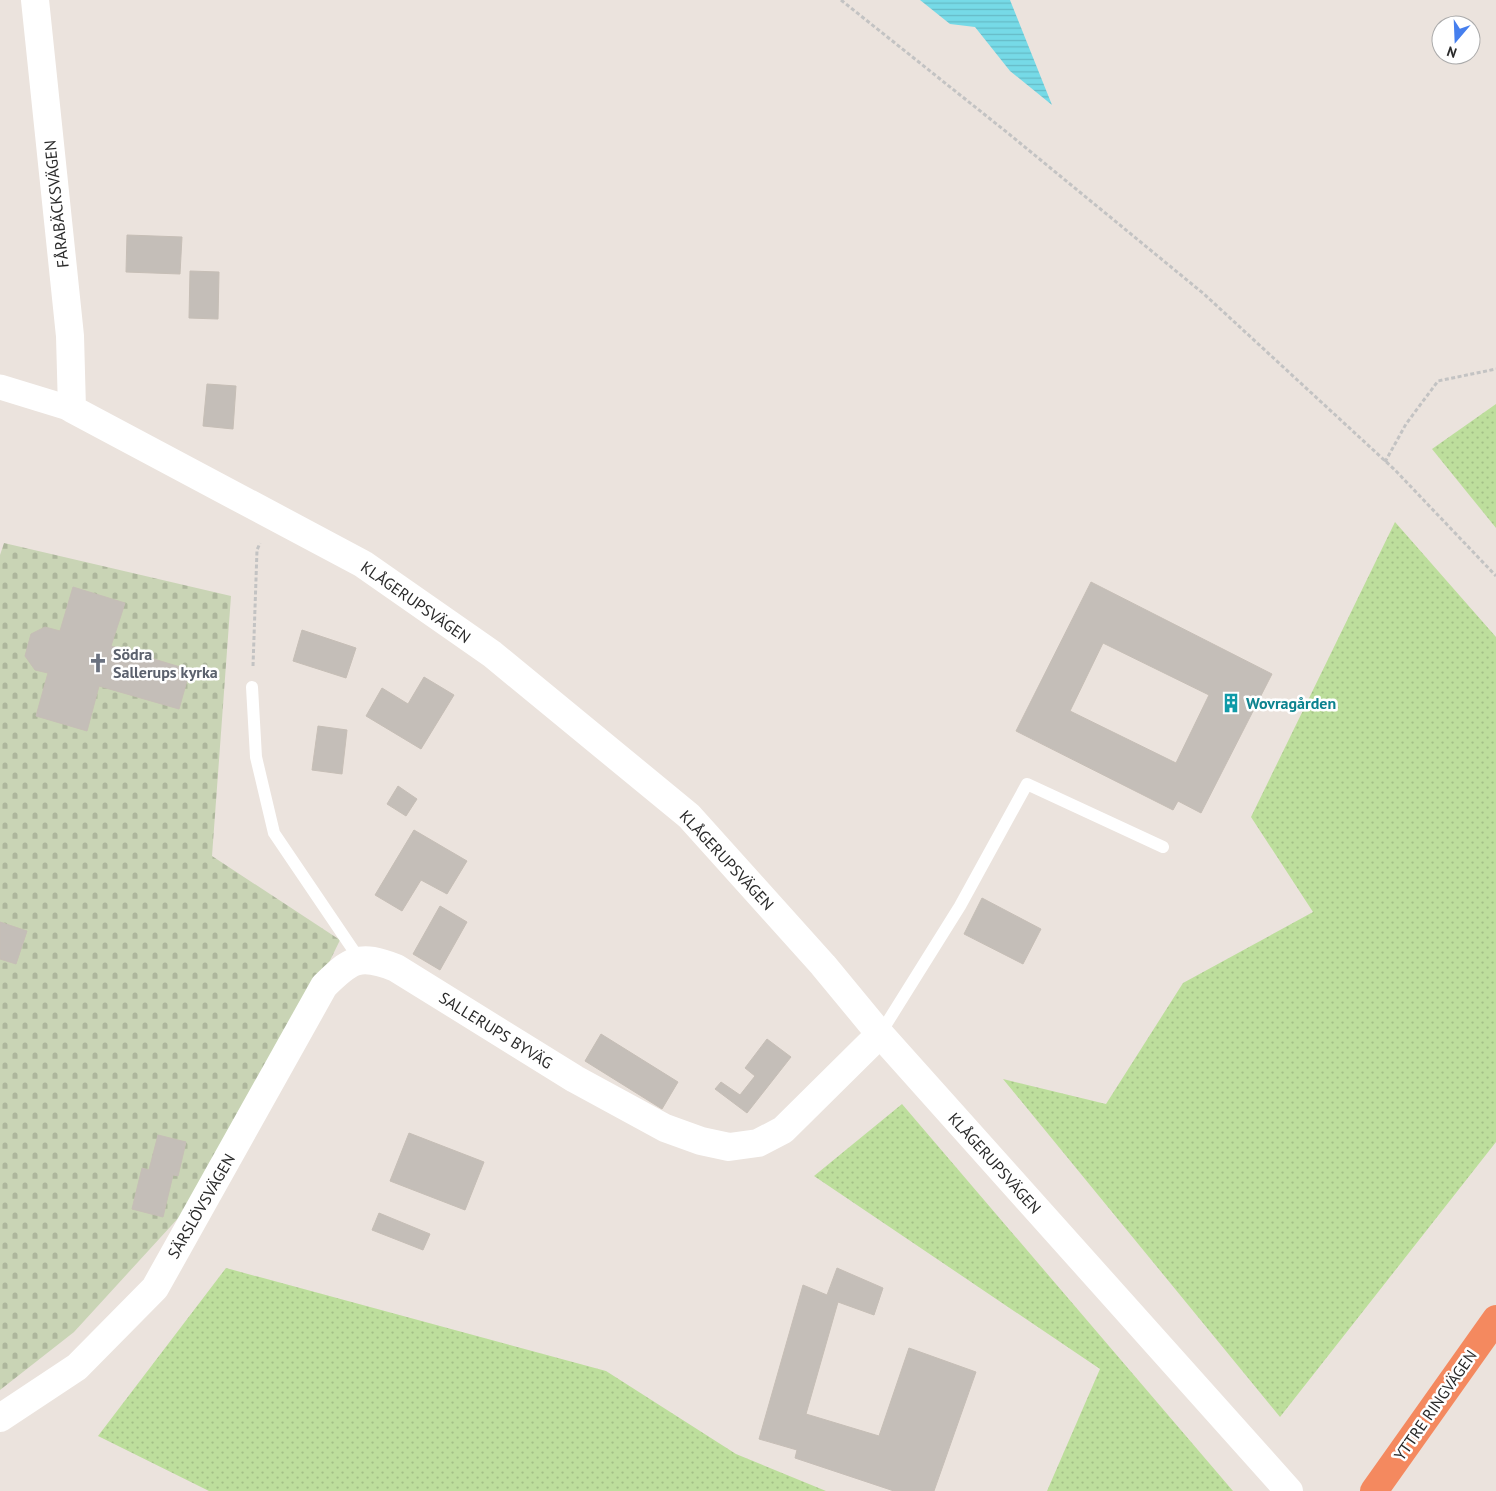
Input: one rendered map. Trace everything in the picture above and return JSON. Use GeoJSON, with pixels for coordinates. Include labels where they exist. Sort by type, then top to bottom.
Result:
{"type":"FeatureCollection","features":[{"type":"Feature","properties":{"kind":"highway","name":"YTTRE RINGVÄGEN"},"geometry":{"type":"LineString","coordinates":[[1374,1491],[1496,1319]]}},
{"type":"Feature","properties":{"kind":"street","name":"FÅRABÄCKSVÄGEN"},"geometry":{"type":"LineString","coordinates":[[35,0],[70,336],[72,408]]}},
{"type":"Feature","properties":{"kind":"street","name":"KLÅGERUPSVÄGEN"},"geometry":{"type":"LineString","coordinates":[[0,387],[72,408],[363,564],[492,654],[689,816],[823,965],[880,1034],[1289,1491]]}},
{"type":"Feature","properties":{"kind":"street","name":"SALLERUPS BYVÄG"},"geometry":{"type":"LineString","coordinates":[[360,960],[377,960],[396,968],[575,1079],[665,1128],[701,1141],[729,1147],[758,1143],[783,1130],[880,1034]]}},
{"type":"Feature","properties":{"kind":"street","name":"SÄRSLÖVSVÄGEN"},"geometry":{"type":"LineString","coordinates":[[0,1418],[77,1367],[154,1288],[324,986],[343,966],[360,960]]}},
{"type":"Feature","properties":{"kind":"lane"},"geometry":{"type":"LineString","coordinates":[[252,686],[256,757],[274,833],[360,960]]}},
{"type":"Feature","properties":{"kind":"lane"},"geometry":{"type":"LineString","coordinates":[[880,1034],[960,906],[1027,784],[1163,847]]}},
{"type":"Feature","properties":{"kind":"path"},"geometry":{"type":"LineString","coordinates":[[841,0],[1009,134],[1204,294],[1385,462],[1496,576]]}},
{"type":"Feature","properties":{"kind":"path"},"geometry":{"type":"LineString","coordinates":[[1385,462],[1406,424],[1438,381],[1496,369]]}},
{"type":"Feature","properties":{"kind":"path"},"geometry":{"type":"LineString","coordinates":[[252,686],[257,550],[271,514]]}},
{"type":"Feature","properties":{"kind":"green space"},"geometry":{"type":"Polygon","coordinates":[[[1496,404],[1496,528],[1432,449],[1496,404]]]}},
{"type":"Feature","properties":{"kind":"green space"},"geometry":{"type":"Polygon","coordinates":[[[1395,522],[1496,637],[1496,1142],[1280,1417],[1003,1079],[1106,1104],[1183,983],[1313,912],[1251,817],[1395,522]]]}},
{"type":"Feature","properties":{"kind":"green space"},"geometry":{"type":"Polygon","coordinates":[[[4,543],[231,596],[212,856],[340,940],[235,1156],[74,1332],[0,1390],[0,555],[4,543]]]}},
{"type":"Feature","properties":{"kind":"green space"},"geometry":{"type":"Polygon","coordinates":[[[902,1104],[1233,1491],[1047,1491],[1100,1369],[814,1176],[902,1104]]]}},
{"type":"Feature","properties":{"kind":"green space"},"geometry":{"type":"Polygon","coordinates":[[[226,1268],[606,1371],[736,1454],[826,1491],[209,1491],[98,1436],[226,1268]]]}},
{"type":"Feature","properties":{"kind":"water"},"geometry":{"type":"Polygon","coordinates":[[[920,0],[1010,0],[1052,105],[1010,71],[975,27],[950,24],[920,0]]]}},
{"type":"Feature","properties":{"kind":"building"},"geometry":{"type":"Polygon","coordinates":[[[127,235],[182,237],[180,274],[126,272],[127,235]]]}},
{"type":"Feature","properties":{"kind":"building"},"geometry":{"type":"Polygon","coordinates":[[[190,271],[219,272],[218,319],[189,318],[190,271]]]}},
{"type":"Feature","properties":{"kind":"building"},"geometry":{"type":"Polygon","coordinates":[[[207,384],[236,386],[233,429],[203,426],[207,384]]]}},
{"type":"Feature","properties":{"kind":"building","name":"Wovragården"},"geometry":{"type":"Polygon","coordinates":[[[1091,582],[1272,674],[1201,813],[1178,801],[1173,810],[1016,731],[1091,582]],[[1103,643],[1070,711],[1176,763],[1209,695],[1103,643]]]}},
{"type":"Feature","properties":{"kind":"building","name":"Södra Sallerups kyrka"},"geometry":{"type":"Polygon","coordinates":[[[73,587],[125,603],[111,646],[190,670],[179,709],[99,686],[87,731],[36,716],[48,673],[35,670],[25,656],[31,634],[45,627],[60,631],[73,587]]]}},
{"type":"Feature","properties":{"kind":"building"},"geometry":{"type":"Polygon","coordinates":[[[302,630],[356,648],[346,678],[293,661],[302,630]]]}},
{"type":"Feature","properties":{"kind":"building"},"geometry":{"type":"Polygon","coordinates":[[[424,677],[454,695],[421,749],[366,716],[382,688],[408,704],[424,677]]]}},
{"type":"Feature","properties":{"kind":"building"},"geometry":{"type":"Polygon","coordinates":[[[318,726],[347,730],[342,774],[312,770],[318,726]]]}},
{"type":"Feature","properties":{"kind":"building"},"geometry":{"type":"Polygon","coordinates":[[[398,786],[417,799],[406,816],[387,804],[398,786]]]}},
{"type":"Feature","properties":{"kind":"building"},"geometry":{"type":"Polygon","coordinates":[[[414,830],[467,861],[447,894],[421,880],[402,911],[375,895],[414,830]]]}},
{"type":"Feature","properties":{"kind":"building"},"geometry":{"type":"Polygon","coordinates":[[[982,898],[1041,929],[1023,964],[964,934],[982,898]]]}},
{"type":"Feature","properties":{"kind":"building"},"geometry":{"type":"Polygon","coordinates":[[[440,906],[467,922],[440,970],[413,954],[440,906]]]}},
{"type":"Feature","properties":{"kind":"building"},"geometry":{"type":"Polygon","coordinates":[[[0,922],[27,931],[16,964],[0,959],[0,922]]]}},
{"type":"Feature","properties":{"kind":"building"},"geometry":{"type":"Polygon","coordinates":[[[601,1034],[678,1082],[662,1109],[585,1061],[601,1034]]]}},
{"type":"Feature","properties":{"kind":"building"},"geometry":{"type":"Polygon","coordinates":[[[767,1039],[791,1057],[747,1113],[715,1089],[721,1082],[740,1095],[755,1076],[745,1068],[767,1039]]]}},
{"type":"Feature","properties":{"kind":"building"},"geometry":{"type":"Polygon","coordinates":[[[409,1133],[484,1162],[465,1210],[390,1181],[409,1133]]]}},
{"type":"Feature","properties":{"kind":"building"},"geometry":{"type":"Polygon","coordinates":[[[158,1135],[186,1142],[178,1176],[173,1175],[163,1217],[132,1209],[142,1168],[149,1170],[158,1135]]]}},
{"type":"Feature","properties":{"kind":"building"},"geometry":{"type":"Polygon","coordinates":[[[379,1213],[430,1234],[423,1250],[372,1230],[379,1213]]]}},
{"type":"Feature","properties":{"kind":"building"},"geometry":{"type":"Polygon","coordinates":[[[837,1268],[883,1288],[874,1315],[838,1302],[806,1414],[879,1436],[909,1348],[976,1372],[934,1491],[894,1491],[795,1458],[797,1450],[759,1439],[803,1285],[827,1295],[837,1268]]]}},
{"type":"Feature","properties":{"kind":"place","name":"Södra Sallerups kyrka"},"geometry":{"type":"Point","coordinates":[98,663]}},
{"type":"Feature","properties":{"kind":"place","name":"Wovragården"},"geometry":{"type":"Point","coordinates":[1231,703]}}]}
